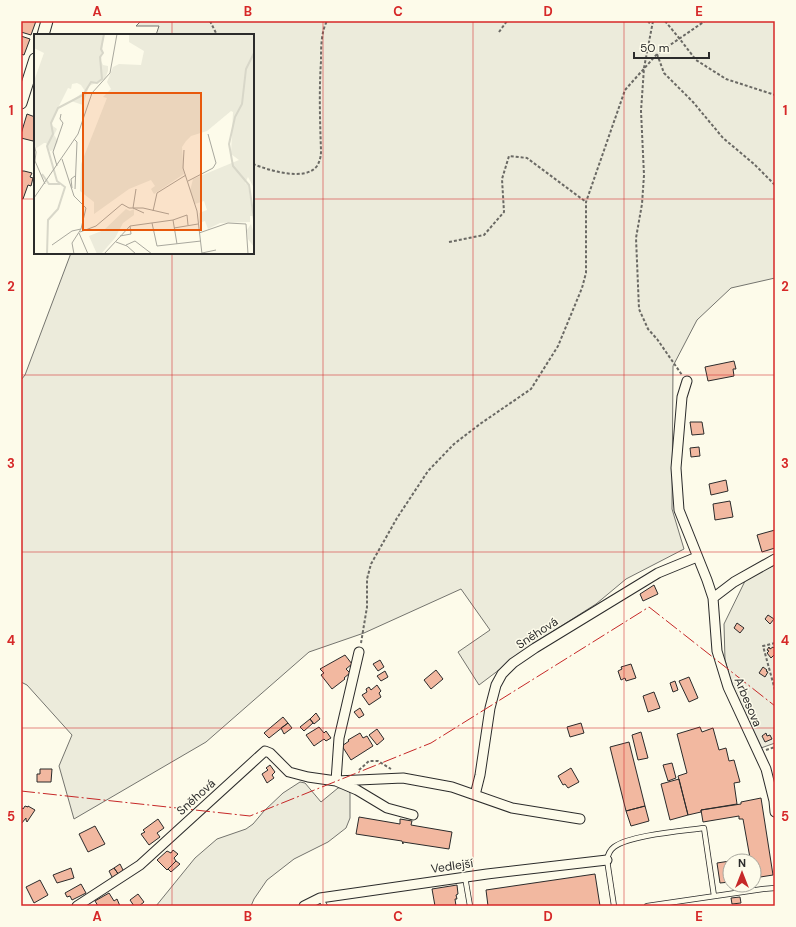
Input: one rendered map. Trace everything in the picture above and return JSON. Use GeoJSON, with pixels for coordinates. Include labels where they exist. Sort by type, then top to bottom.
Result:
{"type":"FeatureCollection","features":[{"type":"Feature","properties":{"kind":"street"},"geometry":{"type":"LineString","coordinates":[[43,34],[47,21]]}},
{"type":"Feature","properties":{"kind":"street"},"geometry":{"type":"LineString","coordinates":[[21,103],[34,62]]}},
{"type":"Feature","properties":{"kind":"street","name":"Arbesova"},"geometry":{"type":"LineString","coordinates":[[687,381],[682,397],[676,468],[679,510],[697,557],[708,580],[713,598],[717,651],[728,687],[766,769],[774,801],[775,812]]}},
{"type":"Feature","properties":{"kind":"street","name":"Sněhová"},"geometry":{"type":"LineString","coordinates":[[475,795],[480,775],[490,708],[496,685],[502,674],[513,663],[535,648],[658,573],[697,557]]}},
{"type":"Feature","properties":{"kind":"street"},"geometry":{"type":"LineString","coordinates":[[713,598],[734,582],[775,559]]}},
{"type":"Feature","properties":{"kind":"street"},"geometry":{"type":"LineString","coordinates":[[336,781],[339,738],[359,652]]}},
{"type":"Feature","properties":{"kind":"street","name":"Sněhová"},"geometry":{"type":"LineString","coordinates":[[77,906],[140,865],[265,751],[270,753],[288,772],[308,778],[336,781],[403,778],[452,788],[512,808],[580,819]]}},
{"type":"Feature","properties":{"kind":"street","name":"Sněhová"},"geometry":{"type":"LineString","coordinates":[[336,781],[357,790],[387,808],[413,815]]}},
{"type":"Feature","properties":{"kind":"street","name":"Vedlejší"},"geometry":{"type":"LineString","coordinates":[[304,906],[465,877],[607,860]]}},
{"type":"Feature","properties":{"kind":"lane"},"geometry":{"type":"LineString","coordinates":[[614,906],[607,860],[608,853],[615,846],[631,839],[704,828],[714,896]]}},
{"type":"Feature","properties":{"kind":"lane"},"geometry":{"type":"LineString","coordinates":[[465,877],[470,906]]}},
{"type":"Feature","properties":{"kind":"lane"},"geometry":{"type":"LineString","coordinates":[[647,906],[775,888]]}},
{"type":"Feature","properties":{"kind":"path"},"geometry":{"type":"LineString","coordinates":[[210,21],[216,34]]}},
{"type":"Feature","properties":{"kind":"path"},"geometry":{"type":"LineString","coordinates":[[254,164],[265,169],[291,174],[307,173],[316,167],[321,151],[321,48],[327,21]]}},
{"type":"Feature","properties":{"kind":"path"},"geometry":{"type":"LineString","coordinates":[[499,32],[506,21]]}},
{"type":"Feature","properties":{"kind":"path"},"geometry":{"type":"LineString","coordinates":[[648,21],[651,25]]}},
{"type":"Feature","properties":{"kind":"path"},"geometry":{"type":"LineString","coordinates":[[653,21],[651,25],[644,68],[641,111],[644,175],[642,204],[636,238],[639,309],[648,329],[657,339],[687,381]]}},
{"type":"Feature","properties":{"kind":"path"},"geometry":{"type":"LineString","coordinates":[[665,21],[696,60],[726,79],[775,95]]}},
{"type":"Feature","properties":{"kind":"path"},"geometry":{"type":"LineString","coordinates":[[359,652],[367,607],[367,580],[371,564],[397,518],[428,471],[454,444],[531,389],[558,346],[582,288],[586,273],[586,202],[625,90],[657,54],[705,21]]}},
{"type":"Feature","properties":{"kind":"path"},"geometry":{"type":"LineString","coordinates":[[657,54],[664,73],[723,138],[754,164],[775,185]]}},
{"type":"Feature","properties":{"kind":"path"},"geometry":{"type":"LineString","coordinates":[[449,242],[484,235],[504,212],[502,179],[509,156],[527,158],[586,202]]}},
{"type":"Feature","properties":{"kind":"path"},"geometry":{"type":"LineString","coordinates":[[775,643],[763,646],[775,690]]}},
{"type":"Feature","properties":{"kind":"path"},"geometry":{"type":"LineString","coordinates":[[356,780],[356,775],[360,769],[369,761],[378,761],[383,763],[403,778]]}},
{"type":"Feature","properties":{"kind":"shaded area"},"geometry":{"type":"Polygon","coordinates":[[[141,21],[775,21],[775,278],[731,288],[697,320],[673,366],[672,509],[684,549],[626,579],[596,604],[536,642],[479,685],[458,652],[490,630],[461,589],[364,633],[309,652],[206,742],[74,819],[59,766],[72,735],[27,685],[21,682],[21,380],[25,375],[71,254],[254,254],[254,34],[156,34],[159,26],[136,26],[141,21]]]}},
{"type":"Feature","properties":{"kind":"shaded area"},"geometry":{"type":"Polygon","coordinates":[[[775,565],[775,743],[761,748],[743,712],[730,678],[725,660],[724,624],[746,579],[775,565]]]}},
{"type":"Feature","properties":{"kind":"shaded area"},"geometry":{"type":"Polygon","coordinates":[[[300,782],[305,783],[321,802],[338,788],[344,787],[350,793],[350,818],[346,828],[328,842],[294,859],[267,880],[251,906],[156,906],[195,858],[217,839],[246,829],[253,824],[283,793],[300,782]]]}},
{"type":"Feature","properties":{"kind":"building"},"geometry":{"type":"Polygon","coordinates":[[[21,21],[36,21],[31,35],[21,32],[21,21]]]}},
{"type":"Feature","properties":{"kind":"building"},"geometry":{"type":"Polygon","coordinates":[[[21,36],[30,39],[24,55],[21,54],[21,36]]]}},
{"type":"Feature","properties":{"kind":"building"},"geometry":{"type":"Polygon","coordinates":[[[27,114],[34,117],[33,141],[21,138],[27,114]]]}},
{"type":"Feature","properties":{"kind":"building"},"geometry":{"type":"Polygon","coordinates":[[[21,171],[32,173],[30,177],[33,178],[31,186],[28,185],[23,199],[21,198],[21,171]]]}},
{"type":"Feature","properties":{"kind":"building"},"geometry":{"type":"Polygon","coordinates":[[[734,361],[736,369],[733,369],[734,376],[708,381],[705,367],[734,361]]]}},
{"type":"Feature","properties":{"kind":"building"},"geometry":{"type":"Polygon","coordinates":[[[690,422],[702,422],[704,434],[692,435],[690,422]]]}},
{"type":"Feature","properties":{"kind":"building"},"geometry":{"type":"Polygon","coordinates":[[[699,447],[700,456],[691,457],[690,448],[699,447]]]}},
{"type":"Feature","properties":{"kind":"building"},"geometry":{"type":"Polygon","coordinates":[[[726,480],[728,491],[711,495],[709,484],[726,480]]]}},
{"type":"Feature","properties":{"kind":"building"},"geometry":{"type":"Polygon","coordinates":[[[730,501],[733,517],[715,520],[713,504],[730,501]]]}},
{"type":"Feature","properties":{"kind":"building"},"geometry":{"type":"Polygon","coordinates":[[[775,530],[775,548],[762,552],[757,535],[775,530]]]}},
{"type":"Feature","properties":{"kind":"building"},"geometry":{"type":"Polygon","coordinates":[[[654,585],[658,594],[643,601],[640,594],[654,585]]]}},
{"type":"Feature","properties":{"kind":"building"},"geometry":{"type":"Polygon","coordinates":[[[768,615],[774,619],[770,624],[765,619],[768,615]]]}},
{"type":"Feature","properties":{"kind":"building"},"geometry":{"type":"Polygon","coordinates":[[[737,623],[744,628],[740,633],[734,628],[737,623]]]}},
{"type":"Feature","properties":{"kind":"building"},"geometry":{"type":"Polygon","coordinates":[[[769,647],[770,649],[773,647],[775,649],[775,654],[771,658],[767,653],[769,651],[767,650],[769,647]]]}},
{"type":"Feature","properties":{"kind":"building"},"geometry":{"type":"Polygon","coordinates":[[[345,655],[352,664],[346,669],[350,673],[332,689],[321,675],[324,673],[320,669],[345,655]]]}},
{"type":"Feature","properties":{"kind":"building"},"geometry":{"type":"Polygon","coordinates":[[[380,660],[384,667],[378,671],[373,664],[380,660]]]}},
{"type":"Feature","properties":{"kind":"building"},"geometry":{"type":"Polygon","coordinates":[[[631,664],[636,678],[626,681],[625,678],[621,680],[618,671],[622,669],[621,667],[631,664]]]}},
{"type":"Feature","properties":{"kind":"building"},"geometry":{"type":"Polygon","coordinates":[[[763,667],[768,672],[765,677],[759,673],[763,667]]]}},
{"type":"Feature","properties":{"kind":"building"},"geometry":{"type":"Polygon","coordinates":[[[436,670],[443,679],[431,689],[424,680],[436,670]]]}},
{"type":"Feature","properties":{"kind":"building"},"geometry":{"type":"Polygon","coordinates":[[[385,671],[388,677],[381,681],[377,676],[385,671]]]}},
{"type":"Feature","properties":{"kind":"building"},"geometry":{"type":"Polygon","coordinates":[[[689,677],[698,698],[689,702],[679,681],[689,677]]]}},
{"type":"Feature","properties":{"kind":"building"},"geometry":{"type":"Polygon","coordinates":[[[675,681],[678,690],[673,692],[670,683],[675,681]]]}},
{"type":"Feature","properties":{"kind":"building"},"geometry":{"type":"Polygon","coordinates":[[[377,685],[381,691],[379,693],[381,697],[369,705],[362,695],[367,692],[366,689],[369,687],[371,690],[377,685]]]}},
{"type":"Feature","properties":{"kind":"building"},"geometry":{"type":"Polygon","coordinates":[[[654,692],[660,708],[648,712],[643,696],[654,692]]]}},
{"type":"Feature","properties":{"kind":"building"},"geometry":{"type":"Polygon","coordinates":[[[360,708],[364,715],[359,718],[354,712],[360,708]]]}},
{"type":"Feature","properties":{"kind":"building"},"geometry":{"type":"Polygon","coordinates":[[[316,713],[320,719],[314,724],[310,719],[316,713]]]}},
{"type":"Feature","properties":{"kind":"building"},"geometry":{"type":"Polygon","coordinates":[[[283,717],[288,723],[269,738],[264,733],[283,717]]]}},
{"type":"Feature","properties":{"kind":"building"},"geometry":{"type":"Polygon","coordinates":[[[310,719],[313,723],[304,731],[300,727],[310,719]]]}},
{"type":"Feature","properties":{"kind":"building"},"geometry":{"type":"Polygon","coordinates":[[[288,723],[292,728],[284,734],[281,728],[288,723]]]}},
{"type":"Feature","properties":{"kind":"building"},"geometry":{"type":"Polygon","coordinates":[[[581,723],[584,733],[570,737],[567,727],[581,723]]]}},
{"type":"Feature","properties":{"kind":"building"},"geometry":{"type":"Polygon","coordinates":[[[319,727],[324,733],[326,731],[331,738],[326,741],[324,739],[314,746],[306,735],[319,727]]]}},
{"type":"Feature","properties":{"kind":"building"},"geometry":{"type":"Polygon","coordinates":[[[700,727],[702,732],[713,728],[719,750],[726,748],[729,761],[734,760],[740,782],[734,783],[737,804],[701,810],[701,812],[688,815],[678,776],[687,773],[677,734],[700,727]]]}},
{"type":"Feature","properties":{"kind":"building"},"geometry":{"type":"Polygon","coordinates":[[[377,729],[384,739],[377,745],[369,735],[377,729]]]}},
{"type":"Feature","properties":{"kind":"building"},"geometry":{"type":"Polygon","coordinates":[[[641,732],[648,758],[638,760],[632,735],[641,732]]]}},
{"type":"Feature","properties":{"kind":"building"},"geometry":{"type":"Polygon","coordinates":[[[360,733],[363,738],[367,736],[373,746],[351,760],[342,746],[349,741],[348,740],[360,733]]]}},
{"type":"Feature","properties":{"kind":"building"},"geometry":{"type":"Polygon","coordinates":[[[766,733],[767,736],[770,735],[772,739],[765,742],[762,736],[766,733]]]}},
{"type":"Feature","properties":{"kind":"building"},"geometry":{"type":"Polygon","coordinates":[[[629,742],[645,806],[626,811],[610,747],[629,742]]]}},
{"type":"Feature","properties":{"kind":"building"},"geometry":{"type":"Polygon","coordinates":[[[672,763],[676,778],[668,781],[663,765],[672,763]]]}},
{"type":"Feature","properties":{"kind":"building"},"geometry":{"type":"Polygon","coordinates":[[[270,765],[275,772],[272,775],[274,778],[267,783],[262,774],[268,770],[266,768],[270,765]]]}},
{"type":"Feature","properties":{"kind":"building"},"geometry":{"type":"Polygon","coordinates":[[[571,768],[579,782],[568,788],[565,784],[563,785],[558,776],[571,768]]]}},
{"type":"Feature","properties":{"kind":"building"},"geometry":{"type":"Polygon","coordinates":[[[40,769],[52,769],[51,782],[37,782],[37,774],[40,774],[40,769]]]}},
{"type":"Feature","properties":{"kind":"building"},"geometry":{"type":"Polygon","coordinates":[[[679,779],[688,815],[670,820],[661,784],[679,779]]]}},
{"type":"Feature","properties":{"kind":"building"},"geometry":{"type":"Polygon","coordinates":[[[761,798],[773,875],[762,877],[762,853],[749,853],[743,819],[739,819],[739,816],[703,822],[701,810],[741,804],[741,802],[761,798]]]}},
{"type":"Feature","properties":{"kind":"building"},"geometry":{"type":"Polygon","coordinates":[[[25,806],[35,810],[27,822],[26,818],[21,824],[21,807],[23,809],[25,806]]]}},
{"type":"Feature","properties":{"kind":"building"},"geometry":{"type":"Polygon","coordinates":[[[645,806],[649,821],[631,826],[626,811],[645,806]]]}},
{"type":"Feature","properties":{"kind":"building"},"geometry":{"type":"Polygon","coordinates":[[[359,817],[400,824],[400,819],[412,821],[411,825],[452,832],[449,849],[403,842],[403,844],[402,841],[356,834],[359,817]]]}},
{"type":"Feature","properties":{"kind":"building"},"geometry":{"type":"Polygon","coordinates":[[[158,819],[164,828],[157,833],[160,837],[149,845],[141,834],[145,832],[143,830],[158,819]]]}},
{"type":"Feature","properties":{"kind":"building"},"geometry":{"type":"Polygon","coordinates":[[[95,826],[105,844],[88,852],[79,834],[95,826]]]}},
{"type":"Feature","properties":{"kind":"building"},"geometry":{"type":"Polygon","coordinates":[[[173,850],[178,854],[174,858],[176,861],[167,870],[157,860],[167,851],[171,853],[173,850]]]}},
{"type":"Feature","properties":{"kind":"building"},"geometry":{"type":"Polygon","coordinates":[[[176,861],[180,864],[171,872],[168,869],[176,861]]]}},
{"type":"Feature","properties":{"kind":"building"},"geometry":{"type":"Polygon","coordinates":[[[722,862],[722,883],[720,883],[717,863],[722,862]]]}},
{"type":"Feature","properties":{"kind":"building"},"geometry":{"type":"Polygon","coordinates":[[[120,864],[124,872],[119,875],[114,868],[120,864]]]}},
{"type":"Feature","properties":{"kind":"building"},"geometry":{"type":"Polygon","coordinates":[[[71,868],[74,878],[57,883],[53,875],[71,868]]]}},
{"type":"Feature","properties":{"kind":"building"},"geometry":{"type":"Polygon","coordinates":[[[114,868],[119,875],[113,879],[109,871],[114,868]]]}},
{"type":"Feature","properties":{"kind":"building"},"geometry":{"type":"Polygon","coordinates":[[[595,874],[600,906],[488,906],[486,890],[595,874]]]}},
{"type":"Feature","properties":{"kind":"building"},"geometry":{"type":"Polygon","coordinates":[[[40,880],[48,895],[34,903],[26,887],[40,880]]]}},
{"type":"Feature","properties":{"kind":"building"},"geometry":{"type":"Polygon","coordinates":[[[81,884],[86,893],[72,900],[70,896],[67,897],[65,893],[81,884]]]}},
{"type":"Feature","properties":{"kind":"building"},"geometry":{"type":"Polygon","coordinates":[[[457,885],[458,894],[456,895],[457,899],[455,899],[456,906],[435,906],[432,889],[457,885]]]}},
{"type":"Feature","properties":{"kind":"building"},"geometry":{"type":"Polygon","coordinates":[[[109,893],[114,901],[117,899],[120,906],[98,906],[95,901],[109,893]]]}},
{"type":"Feature","properties":{"kind":"building"},"geometry":{"type":"Polygon","coordinates":[[[138,894],[144,902],[139,906],[134,906],[130,900],[138,894]]]}},
{"type":"Feature","properties":{"kind":"building"},"geometry":{"type":"Polygon","coordinates":[[[740,897],[741,903],[732,904],[731,898],[740,897]]]}},
{"type":"Feature","properties":{"kind":"power"},"geometry":{"type":"LineString","coordinates":[[21,791],[250,816],[431,743],[649,607],[775,706]]}}]}
